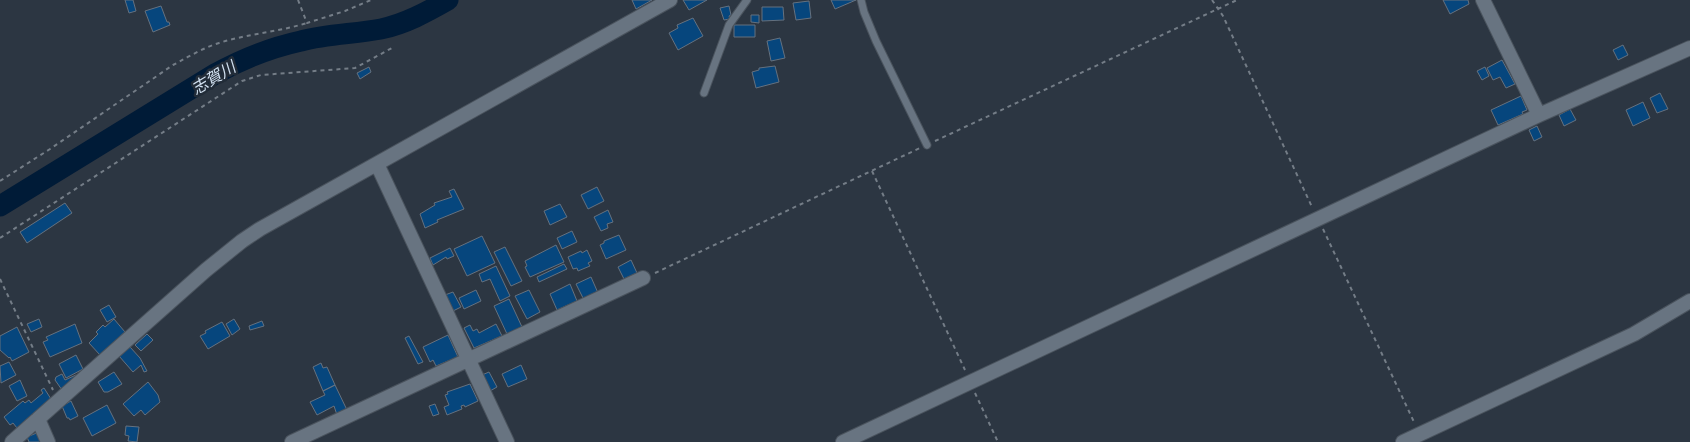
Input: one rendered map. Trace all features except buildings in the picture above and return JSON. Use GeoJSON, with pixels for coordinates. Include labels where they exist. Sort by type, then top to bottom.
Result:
{"type":"FeatureCollection","features":[{"type":"Feature","properties":{"kind":"street"},"geometry":{"type":"LineString","coordinates":[[12,442],[206,270],[242,241],[260,229],[670,0]]}},
{"type":"Feature","properties":{"kind":"street"},"geometry":{"type":"LineString","coordinates":[[1483,0],[1539,115]]}},
{"type":"Feature","properties":{"kind":"street"},"geometry":{"type":"LineString","coordinates":[[843,442],[1539,115],[1690,48]]}},
{"type":"Feature","properties":{"kind":"street"},"geometry":{"type":"LineString","coordinates":[[377,164],[507,442]]}},
{"type":"Feature","properties":{"kind":"street"},"geometry":{"type":"LineString","coordinates":[[292,442],[644,278]]}},
{"type":"Feature","properties":{"kind":"street"},"geometry":{"type":"LineString","coordinates":[[1403,442],[1634,334],[1689,302]]}},
{"type":"Feature","properties":{"kind":"street"},"geometry":{"type":"LineString","coordinates":[[38,419],[48,442]]}},
{"type":"Feature","properties":{"kind":"lane"},"geometry":{"type":"LineString","coordinates":[[704,93],[729,26],[746,0]]}},
{"type":"Feature","properties":{"kind":"lane"},"geometry":{"type":"LineString","coordinates":[[861,0],[876,41],[927,145]]}},
{"type":"Feature","properties":{"kind":"path"},"geometry":{"type":"LineString","coordinates":[[298,0],[307,22]]}},
{"type":"Feature","properties":{"kind":"path"},"geometry":{"type":"LineString","coordinates":[[0,181],[173,65],[194,53],[219,43],[286,29],[345,11],[371,0]]}},
{"type":"Feature","properties":{"kind":"path"},"geometry":{"type":"LineString","coordinates":[[644,278],[1237,0]]}},
{"type":"Feature","properties":{"kind":"path"},"geometry":{"type":"LineString","coordinates":[[0,238],[242,80],[261,75],[355,68],[392,48]]}},
{"type":"Feature","properties":{"kind":"path"},"geometry":{"type":"LineString","coordinates":[[872,171],[998,442]]}},
{"type":"Feature","properties":{"kind":"path"},"geometry":{"type":"LineString","coordinates":[[0,279],[52,388],[60,400]]}},
{"type":"Feature","properties":{"kind":"waterway","name":"志賀川"},"geometry":{"type":"LineString","coordinates":[[0,206],[236,63],[267,50],[301,41],[390,27],[416,17],[448,0]]}}]}
